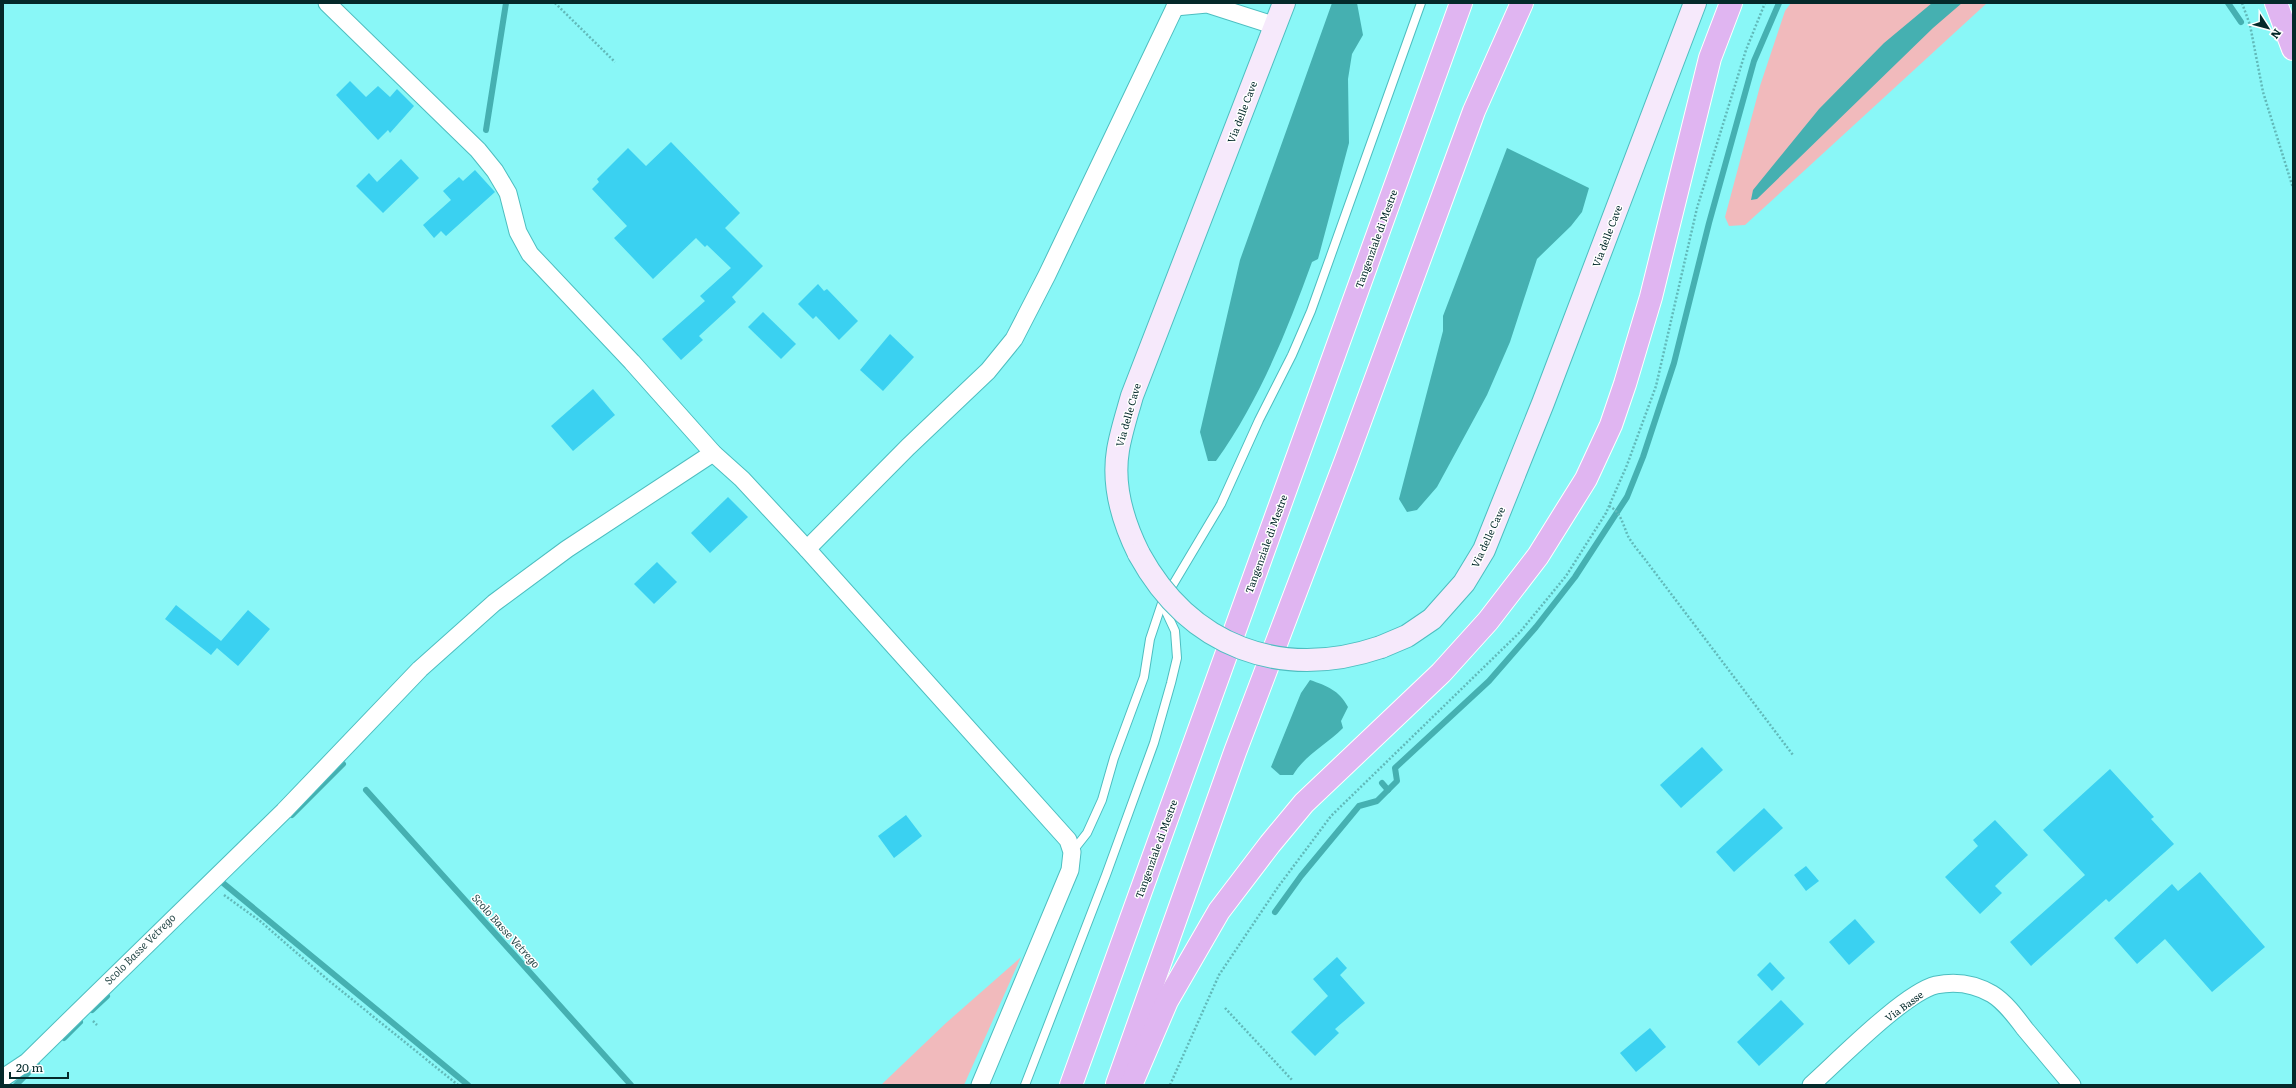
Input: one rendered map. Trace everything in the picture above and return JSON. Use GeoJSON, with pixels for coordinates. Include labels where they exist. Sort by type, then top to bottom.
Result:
{"type":"FeatureCollection","features":[{"type":"Feature","properties":{"kind":"highway","name":"Tangenziale di Mestre"},"geometry":{"type":"LineString","coordinates":[[1071,1085],[1461,3]]}},
{"type":"Feature","properties":{"kind":"highway"},"geometry":{"type":"LineString","coordinates":[[1116,1085],[1235,752],[1347,457],[1474,111],[1522,3]]}},
{"type":"Feature","properties":{"kind":"highway"},"geometry":{"type":"LineString","coordinates":[[1131,1085],[1168,1000],[1228,899],[1304,803],[1441,673],[1488,621],[1538,556],[1586,479],[1611,425],[1625,384],[1651,297],[1710,58],[1731,3]]}},
{"type":"Feature","properties":{"kind":"highway"},"geometry":{"type":"LineString","coordinates":[[2276,3],[2293,49]]}},
{"type":"Feature","properties":{"kind":"main road","name":"Via delle Cave"},"geometry":{"type":"LineString","coordinates":[[1284,3],[1132,396],[1118,451],[1118,483],[1120,508],[1126,527],[1148,572],[1174,604],[1205,630],[1241,648],[1260,655],[1301,661],[1341,658],[1381,647],[1406,636],[1432,619],[1464,583],[1484,550],[1544,403],[1695,3]]}},
{"type":"Feature","properties":{"kind":"street"},"geometry":{"type":"LineString","coordinates":[[327,3],[478,150],[495,171],[508,193],[518,232],[530,254],[632,362],[713,453],[742,479],[807,549],[1065,835],[1072,852],[1072,864],[1068,876],[980,1085]]}},
{"type":"Feature","properties":{"kind":"street"},"geometry":{"type":"LineString","coordinates":[[807,549],[908,447],[988,372],[1014,339],[1047,275],[1176,5],[1207,4],[1276,26]]}},
{"type":"Feature","properties":{"kind":"street"},"geometry":{"type":"LineString","coordinates":[[3,1078],[27,1062],[284,811],[420,669],[494,603],[567,549],[713,453]]}},
{"type":"Feature","properties":{"kind":"street","name":"Via Basse"},"geometry":{"type":"LineString","coordinates":[[1811,1085],[1895,1010],[1914,996],[1935,986],[1956,982],[1972,986],[1992,994],[2012,1013],[2072,1085]]}},
{"type":"Feature","properties":{"kind":"lane"},"geometry":{"type":"LineString","coordinates":[[1072,852],[1087,833],[1102,800],[1114,758],[1144,677],[1150,639],[1162,603],[1221,504],[1259,420],[1292,355],[1311,311],[1421,3]]}},
{"type":"Feature","properties":{"kind":"lane"},"geometry":{"type":"LineString","coordinates":[[1025,1085],[1106,875],[1154,743],[1177,658],[1175,631],[1162,603]]}},
{"type":"Feature","properties":{"kind":"path"},"geometry":{"type":"LineString","coordinates":[[555,3],[615,62]]}},
{"type":"Feature","properties":{"kind":"path"},"geometry":{"type":"LineString","coordinates":[[2242,3],[2250,25],[2263,92],[2293,188]]}},
{"type":"Feature","properties":{"kind":"path"},"geometry":{"type":"LineString","coordinates":[[1609,506],[1614,509],[1623,522],[1628,536],[1793,755]]}},
{"type":"Feature","properties":{"kind":"path"},"geometry":{"type":"LineString","coordinates":[[207,886],[230,898],[260,921],[328,980],[458,1085]]}},
{"type":"Feature","properties":{"kind":"path"},"geometry":{"type":"LineString","coordinates":[[1225,1008],[1294,1081]]}},
{"type":"Feature","properties":{"kind":"shaded area"},"geometry":{"type":"Polygon","coordinates":[[[1791,3],[1987,3],[1745,225],[1729,226],[1725,217],[1760,86],[1785,11],[1791,3]]]}},
{"type":"Feature","properties":{"kind":"shaded area"},"geometry":{"type":"Polygon","coordinates":[[[1021,957],[964,1085],[881,1085],[946,1023],[1021,957]]]}},
{"type":"Feature","properties":{"kind":"water"},"geometry":{"type":"Polygon","coordinates":[[[1332,3],[1357,3],[1363,35],[1352,54],[1348,79],[1349,143],[1318,259],[1312,262],[1271,365],[1246,414],[1216,461],[1208,461],[1200,432],[1240,260],[1332,3]]]}},
{"type":"Feature","properties":{"kind":"water"},"geometry":{"type":"Polygon","coordinates":[[[1932,3],[1962,3],[1933,28],[1757,199],[1751,200],[1753,190],[1819,109],[1884,43],[1932,3]]]}},
{"type":"Feature","properties":{"kind":"water"},"geometry":{"type":"Polygon","coordinates":[[[1507,148],[1589,188],[1582,212],[1571,226],[1537,259],[1510,342],[1487,395],[1437,487],[1417,510],[1407,512],[1399,499],[1443,331],[1443,316],[1507,148]]]}},
{"type":"Feature","properties":{"kind":"water"},"geometry":{"type":"Polygon","coordinates":[[[1310,680],[1332,689],[1341,696],[1348,707],[1341,721],[1343,728],[1310,755],[1293,775],[1280,775],[1271,767],[1301,693],[1310,680]]]}},
{"type":"Feature","properties":{"kind":"building"},"geometry":{"type":"Polygon","coordinates":[[[350,81],[366,97],[378,86],[390,97],[397,89],[414,106],[390,133],[388,130],[378,140],[336,95],[350,81]]]}},
{"type":"Feature","properties":{"kind":"building"},"geometry":{"type":"Polygon","coordinates":[[[671,142],[740,213],[725,228],[763,266],[732,297],[736,302],[699,336],[703,340],[681,360],[662,339],[705,301],[700,296],[731,268],[707,245],[705,247],[696,238],[653,279],[614,238],[627,226],[592,189],[599,182],[597,179],[628,148],[646,166],[671,142]]]}},
{"type":"Feature","properties":{"kind":"building"},"geometry":{"type":"Polygon","coordinates":[[[401,159],[419,178],[383,213],[356,186],[369,173],[377,182],[401,159]]]}},
{"type":"Feature","properties":{"kind":"building"},"geometry":{"type":"Polygon","coordinates":[[[475,170],[495,192],[446,236],[441,231],[434,238],[423,225],[451,200],[443,191],[459,177],[463,181],[475,170]]]}},
{"type":"Feature","properties":{"kind":"building"},"geometry":{"type":"Polygon","coordinates":[[[818,284],[824,291],[827,289],[858,321],[839,340],[816,316],[813,319],[798,304],[818,284]]]}},
{"type":"Feature","properties":{"kind":"building"},"geometry":{"type":"Polygon","coordinates":[[[763,312],[796,344],[781,359],[748,327],[763,312]]]}},
{"type":"Feature","properties":{"kind":"building"},"geometry":{"type":"Polygon","coordinates":[[[890,334],[914,357],[883,391],[860,370],[890,334]]]}},
{"type":"Feature","properties":{"kind":"building"},"geometry":{"type":"Polygon","coordinates":[[[593,389],[615,415],[573,451],[551,426],[593,389]]]}},
{"type":"Feature","properties":{"kind":"building"},"geometry":{"type":"Polygon","coordinates":[[[728,497],[748,517],[710,553],[691,533],[728,497]]]}},
{"type":"Feature","properties":{"kind":"building"},"geometry":{"type":"Polygon","coordinates":[[[657,562],[677,582],[654,604],[634,584],[657,562]]]}},
{"type":"Feature","properties":{"kind":"building"},"geometry":{"type":"Polygon","coordinates":[[[176,605],[221,641],[248,610],[270,629],[238,666],[217,648],[211,655],[165,619],[176,605]]]}},
{"type":"Feature","properties":{"kind":"building"},"geometry":{"type":"Polygon","coordinates":[[[1702,747],[1723,770],[1681,808],[1660,785],[1702,747]]]}},
{"type":"Feature","properties":{"kind":"building"},"geometry":{"type":"Polygon","coordinates":[[[2110,769],[2154,817],[2151,819],[2174,844],[2109,902],[2106,899],[2031,966],[2010,942],[2085,875],[2043,830],[2110,769]]]}},
{"type":"Feature","properties":{"kind":"building"},"geometry":{"type":"Polygon","coordinates":[[[1764,808],[1783,828],[1734,872],[1716,852],[1764,808]]]}},
{"type":"Feature","properties":{"kind":"building"},"geometry":{"type":"Polygon","coordinates":[[[906,815],[922,836],[894,858],[878,836],[906,815]]]}},
{"type":"Feature","properties":{"kind":"building"},"geometry":{"type":"Polygon","coordinates":[[[1995,820],[2028,855],[1995,886],[2002,893],[1980,914],[1945,877],[1978,846],[1973,840],[1995,820]]]}},
{"type":"Feature","properties":{"kind":"building"},"geometry":{"type":"Polygon","coordinates":[[[1806,866],[1819,881],[1806,891],[1794,875],[1806,866]]]}},
{"type":"Feature","properties":{"kind":"building"},"geometry":{"type":"Polygon","coordinates":[[[2200,872],[2265,947],[2212,992],[2165,939],[2137,964],[2114,938],[2172,884],[2178,891],[2200,872]]]}},
{"type":"Feature","properties":{"kind":"building"},"geometry":{"type":"Polygon","coordinates":[[[1855,919],[1875,942],[1849,965],[1829,942],[1855,919]]]}},
{"type":"Feature","properties":{"kind":"building"},"geometry":{"type":"Polygon","coordinates":[[[1337,957],[1347,968],[1340,975],[1365,1003],[1335,1029],[1339,1033],[1315,1056],[1291,1032],[1328,996],[1313,979],[1337,957]]]}},
{"type":"Feature","properties":{"kind":"building"},"geometry":{"type":"Polygon","coordinates":[[[1770,962],[1785,978],[1772,991],[1757,975],[1770,962]]]}},
{"type":"Feature","properties":{"kind":"building"},"geometry":{"type":"Polygon","coordinates":[[[1781,1000],[1804,1024],[1759,1066],[1737,1042],[1781,1000]]]}},
{"type":"Feature","properties":{"kind":"building"},"geometry":{"type":"Polygon","coordinates":[[[1650,1028],[1666,1047],[1636,1072],[1620,1053],[1650,1028]]]}},
{"type":"Feature","properties":{"kind":"waterway"},"geometry":{"type":"LineString","coordinates":[[486,130],[506,3]]}},
{"type":"Feature","properties":{"kind":"waterway"},"geometry":{"type":"LineString","coordinates":[[1275,912],[1301,876],[1359,806],[1377,801],[1397,781],[1395,768],[1489,681],[1536,627],[1575,577],[1627,497],[1643,457],[1674,363],[1709,223],[1754,61],[1779,3]]}},
{"type":"Feature","properties":{"kind":"waterway"},"geometry":{"type":"LineString","coordinates":[[2228,3],[2241,22]]}},
{"type":"Feature","properties":{"kind":"waterway","name":"Scolo Basse Vetrego"},"geometry":{"type":"LineString","coordinates":[[292,815],[343,764]]}},
{"type":"Feature","properties":{"kind":"waterway"},"geometry":{"type":"LineString","coordinates":[[1382,783],[1388,790]]}},
{"type":"Feature","properties":{"kind":"waterway","name":"Scolo Basse Vetrego"},"geometry":{"type":"LineString","coordinates":[[366,790],[631,1085]]}},
{"type":"Feature","properties":{"kind":"waterway"},"geometry":{"type":"LineString","coordinates":[[223,883],[468,1085]]}},
{"type":"Feature","properties":{"kind":"waterway","name":"Scolo Basse Vetrego"},"geometry":{"type":"LineString","coordinates":[[92,1010],[107,996]]}},
{"type":"Feature","properties":{"kind":"waterway","name":"Scolo Basse Vetrego"},"geometry":{"type":"LineString","coordinates":[[64,1038],[80,1022]]}},
{"type":"Feature","properties":{"kind":"waterway","name":"Scolo Basse Vetrego"},"geometry":{"type":"LineString","coordinates":[[16,1085],[37,1064]]}}]}
